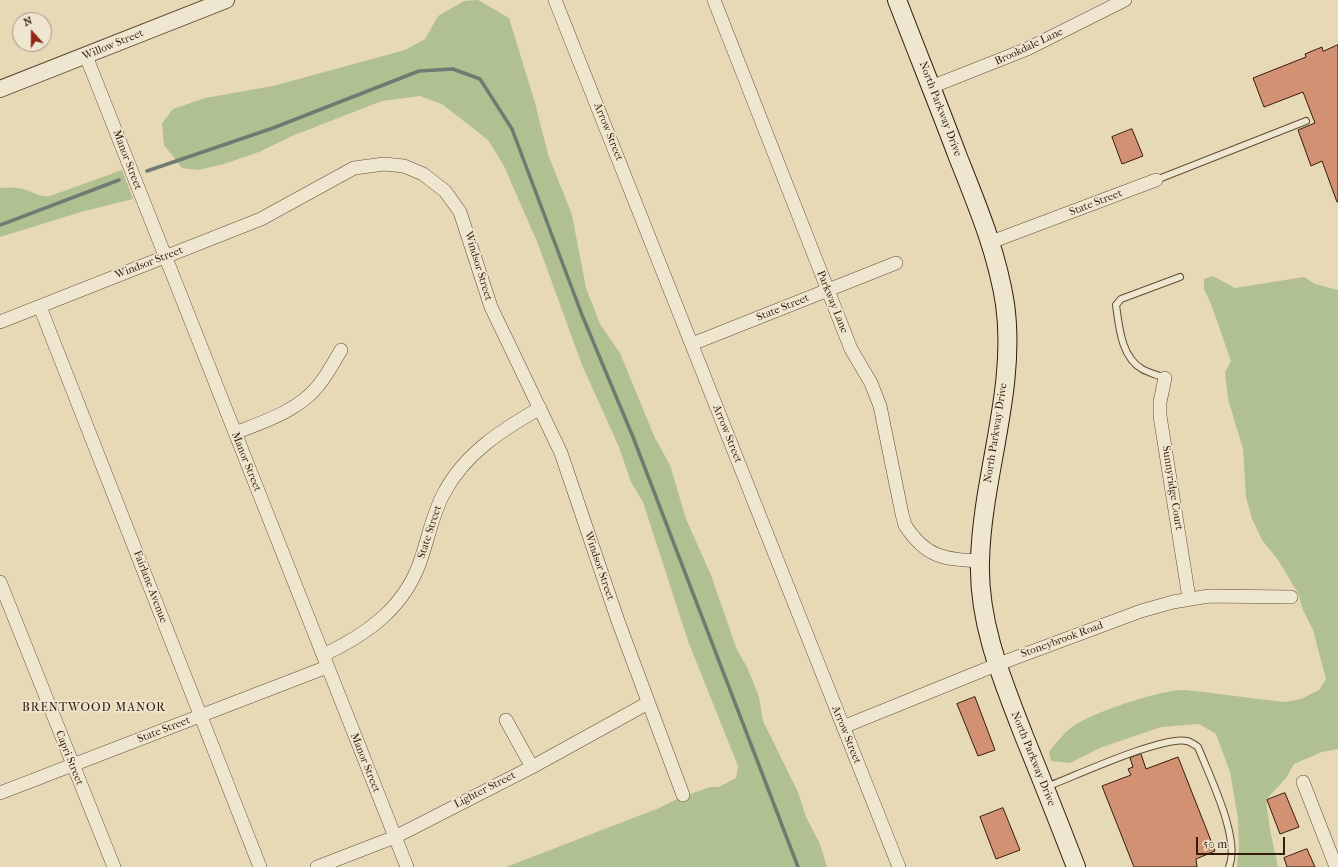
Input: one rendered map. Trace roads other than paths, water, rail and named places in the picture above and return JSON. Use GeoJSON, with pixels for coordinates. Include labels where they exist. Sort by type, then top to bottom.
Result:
{"type":"FeatureCollection","features":[{"type":"Feature","properties":{"kind":"main road","name":"North Parkway Drive"},"geometry":{"type":"LineString","coordinates":[[897,0],[991,242],[1001,280],[1008,342],[1004,382],[982,526],[980,561],[984,616],[996,665],[1076,867]]}},
{"type":"Feature","properties":{"kind":"street","name":"Willow Street"},"geometry":{"type":"LineString","coordinates":[[0,89],[226,0]]}},
{"type":"Feature","properties":{"kind":"street","name":"Arrow Street"},"geometry":{"type":"LineString","coordinates":[[555,0],[899,867]]}},
{"type":"Feature","properties":{"kind":"street","name":"Parkway Lane"},"geometry":{"type":"LineString","coordinates":[[714,0],[851,349],[878,398],[906,525],[914,538],[923,548],[942,558],[980,561]]}},
{"type":"Feature","properties":{"kind":"street","name":"Brookdale Lane"},"geometry":{"type":"LineString","coordinates":[[931,86],[1026,49],[1125,0]]}},
{"type":"Feature","properties":{"kind":"street","name":"Manor Street"},"geometry":{"type":"LineString","coordinates":[[86,56],[407,867]]}},
{"type":"Feature","properties":{"kind":"street","name":"Windsor Street"},"geometry":{"type":"LineString","coordinates":[[0,322],[261,219],[354,168],[384,164],[413,169],[438,184],[460,212],[491,307],[561,453],[648,703],[683,795]]}},
{"type":"Feature","properties":{"kind":"street","name":"State Street"},"geometry":{"type":"LineString","coordinates":[[991,242],[1156,180]]}},
{"type":"Feature","properties":{"kind":"street","name":"State Street"},"geometry":{"type":"LineString","coordinates":[[692,344],[896,263]]}},
{"type":"Feature","properties":{"kind":"street","name":"Fairlane Avenue"},"geometry":{"type":"LineString","coordinates":[[40,307],[260,867]]}},
{"type":"Feature","properties":{"kind":"street"},"geometry":{"type":"LineString","coordinates":[[234,433],[284,412],[312,393],[327,374],[341,350]]}},
{"type":"Feature","properties":{"kind":"street","name":"Sunnyridge Court"},"geometry":{"type":"LineString","coordinates":[[1166,378],[1160,402],[1160,416],[1190,598]]}},
{"type":"Feature","properties":{"kind":"street","name":"State Street"},"geometry":{"type":"LineString","coordinates":[[0,793],[201,716],[325,661],[367,631],[394,607],[407,589],[418,569],[438,504],[450,482],[484,444],[505,428],[540,408]]}},
{"type":"Feature","properties":{"kind":"street","name":"Capri Street"},"geometry":{"type":"LineString","coordinates":[[0,582],[114,867]]}},
{"type":"Feature","properties":{"kind":"street","name":"Stoneybrook Road"},"geometry":{"type":"LineString","coordinates":[[843,727],[996,665],[1141,610],[1190,598],[1221,596],[1291,597]]}},
{"type":"Feature","properties":{"kind":"street","name":"Lighter Street"},"geometry":{"type":"LineString","coordinates":[[317,867],[395,837],[532,767],[648,703]]}},
{"type":"Feature","properties":{"kind":"street"},"geometry":{"type":"LineString","coordinates":[[506,720],[532,767]]}},
{"type":"Feature","properties":{"kind":"street"},"geometry":{"type":"LineString","coordinates":[[1303,782],[1336,867]]}},
{"type":"Feature","properties":{"kind":"lane"},"geometry":{"type":"LineString","coordinates":[[1156,180],[1306,121]]}},
{"type":"Feature","properties":{"kind":"lane"},"geometry":{"type":"LineString","coordinates":[[1166,378],[1143,370],[1126,350],[1119,330],[1116,305],[1121,299],[1180,277]]}},
{"type":"Feature","properties":{"kind":"lane"},"geometry":{"type":"LineString","coordinates":[[1045,788],[1141,750],[1168,742],[1187,741],[1198,747],[1226,817],[1231,841],[1229,867]]}},
{"type":"Feature","properties":{"kind":"waterway"},"geometry":{"type":"LineString","coordinates":[[147,171],[273,128],[419,71],[453,69],[480,79],[512,129],[582,315],[633,437],[798,867]]}},
{"type":"Feature","properties":{"kind":"waterway"},"geometry":{"type":"LineString","coordinates":[[0,225],[119,180]]}},
{"type":"Feature","properties":{"kind":"district","name":"BRENTWOOD MANOR"},"geometry":{"type":"Point","coordinates":[94,708]}}]}
